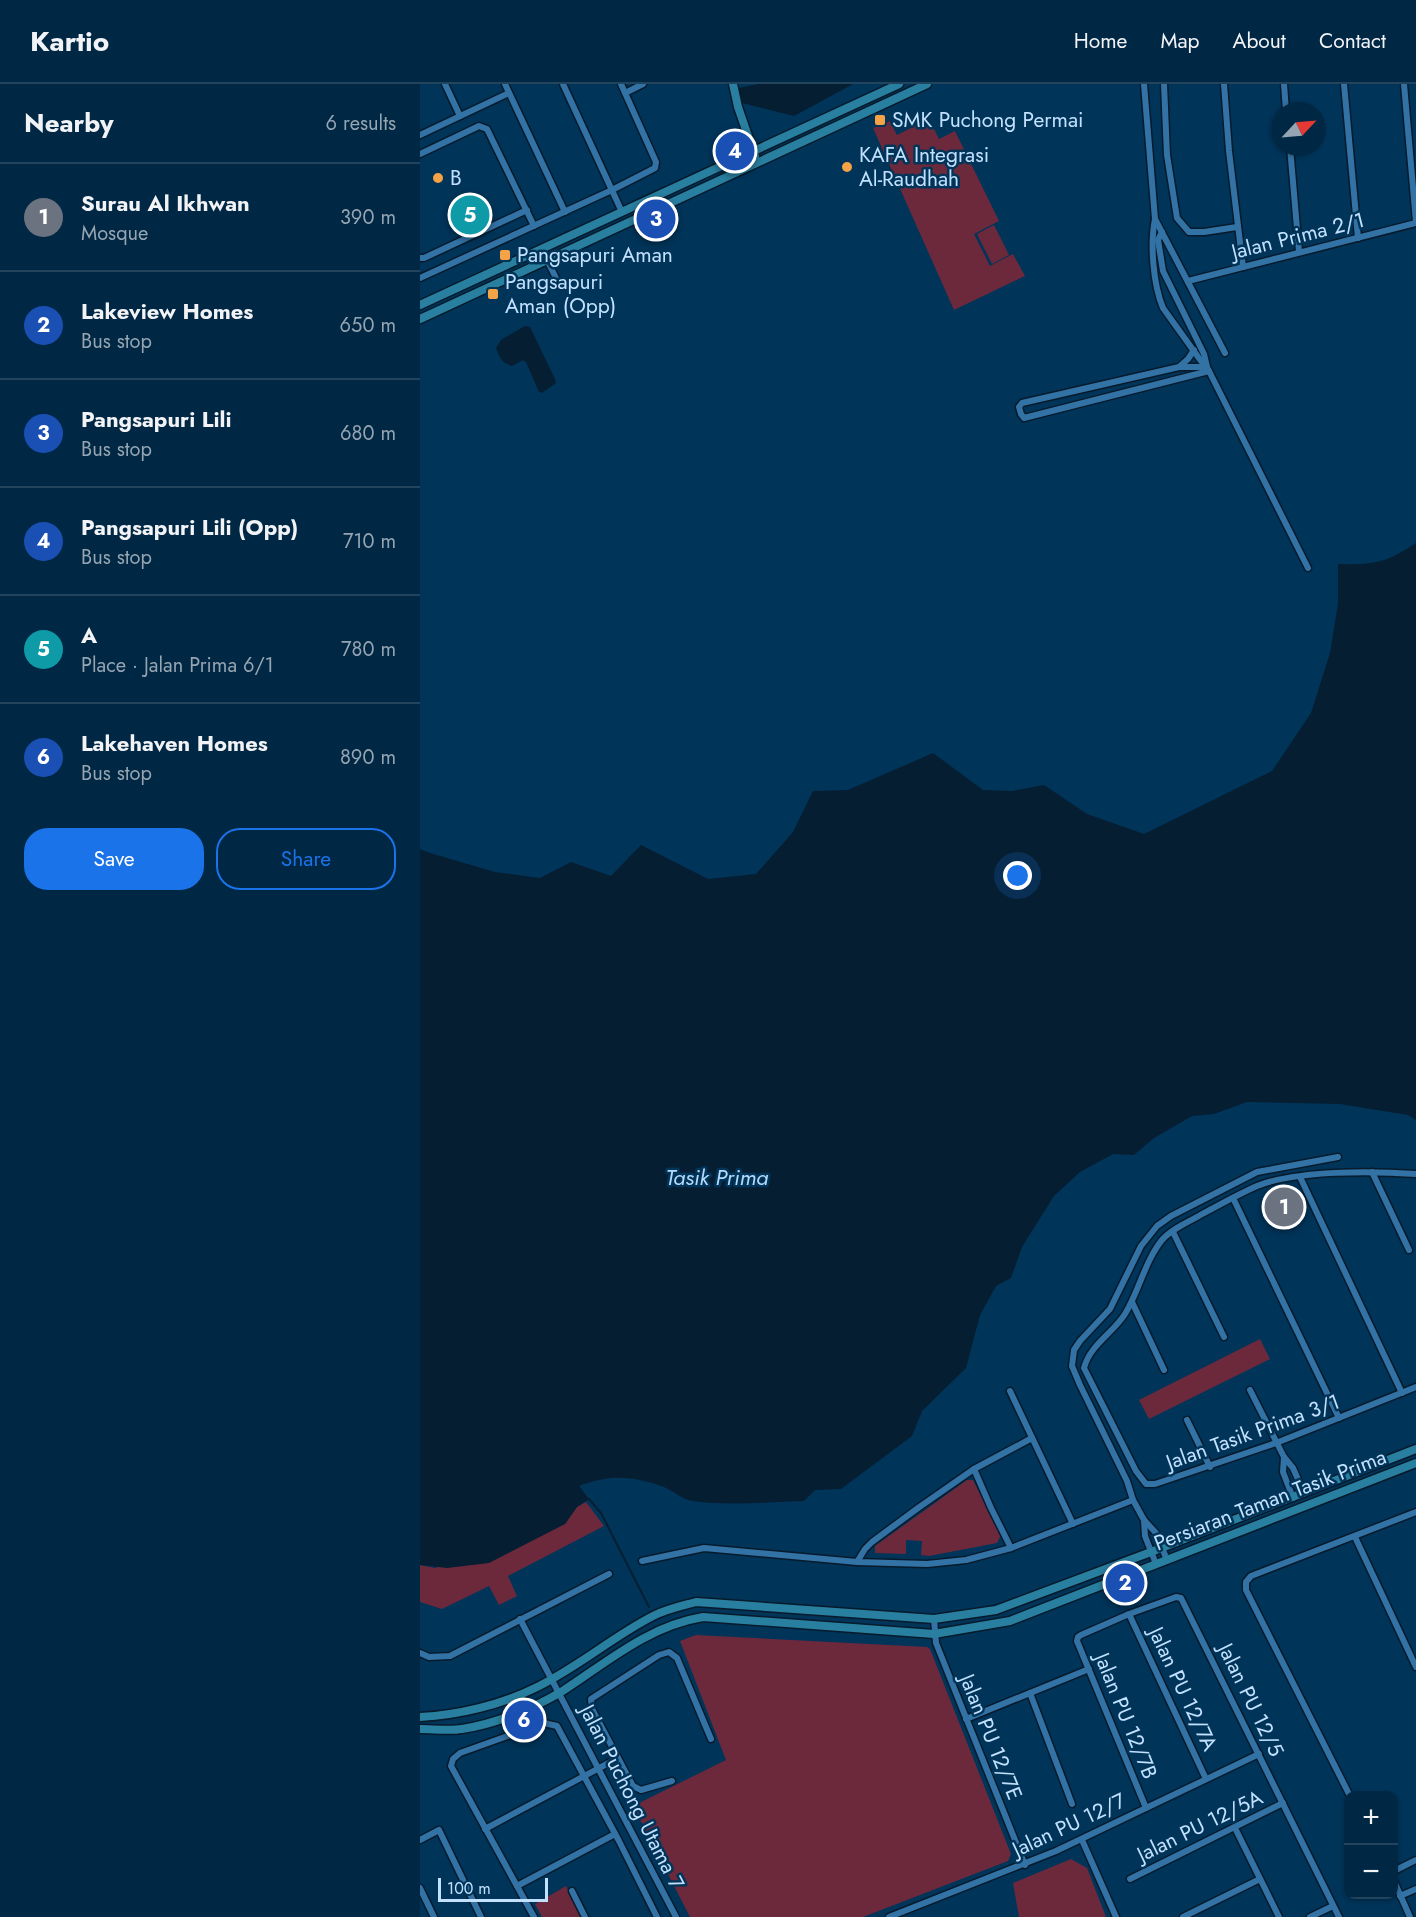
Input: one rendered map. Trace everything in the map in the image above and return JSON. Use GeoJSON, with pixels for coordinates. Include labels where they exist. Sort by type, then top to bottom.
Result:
{"type":"FeatureCollection","features":[{"type":"Feature","properties":{"kind":"main road"},"geometry":{"type":"LineString","coordinates":[[733,84],[738,107],[758,162]]}},
{"type":"Feature","properties":{"kind":"main road"},"geometry":{"type":"LineString","coordinates":[[420,305],[899,84]]}},
{"type":"Feature","properties":{"kind":"main road"},"geometry":{"type":"LineString","coordinates":[[420,319],[927,84]]}},
{"type":"Feature","properties":{"kind":"main road","name":"Persiaran Taman Tasik Prima"},"geometry":{"type":"LineString","coordinates":[[420,1717],[453,1714],[535,1689],[653,1616],[696,1602],[934,1619],[996,1610],[1416,1449]]}},
{"type":"Feature","properties":{"kind":"main road","name":"Persiaran Taman Tasik Prima"},"geometry":{"type":"LineString","coordinates":[[420,1729],[461,1729],[539,1704],[632,1644],[655,1632],[703,1617],[934,1634],[1010,1621],[1416,1463]]}},
{"type":"Feature","properties":{"kind":"street"},"geometry":{"type":"LineString","coordinates":[[445,84],[460,116]]}},
{"type":"Feature","properties":{"kind":"street"},"geometry":{"type":"LineString","coordinates":[[505,84],[565,212]]}},
{"type":"Feature","properties":{"kind":"street"},"geometry":{"type":"LineString","coordinates":[[563,84],[622,212]]}},
{"type":"Feature","properties":{"kind":"street"},"geometry":{"type":"LineString","coordinates":[[420,278],[655,168],[656,162],[621,84]]}},
{"type":"Feature","properties":{"kind":"street"},"geometry":{"type":"LineString","coordinates":[[625,93],[643,84]]}},
{"type":"Feature","properties":{"kind":"street"},"geometry":{"type":"LineString","coordinates":[[1144,84],[1155,219],[1153,244],[1159,298],[1171,320],[1208,369],[1308,568]]}},
{"type":"Feature","properties":{"kind":"street"},"geometry":{"type":"LineString","coordinates":[[1164,84],[1167,155],[1177,218],[1189,232],[1237,227]]}},
{"type":"Feature","properties":{"kind":"street"},"geometry":{"type":"LineString","coordinates":[[1224,84],[1237,227],[1243,267]]}},
{"type":"Feature","properties":{"kind":"street"},"geometry":{"type":"LineString","coordinates":[[1284,84],[1285,102]]}},
{"type":"Feature","properties":{"kind":"street"},"geometry":{"type":"LineString","coordinates":[[1344,84],[1358,238]]}},
{"type":"Feature","properties":{"kind":"street"},"geometry":{"type":"LineString","coordinates":[[1404,84],[1416,223]]}},
{"type":"Feature","properties":{"kind":"street"},"geometry":{"type":"LineString","coordinates":[[420,135],[509,93]]}},
{"type":"Feature","properties":{"kind":"street"},"geometry":{"type":"LineString","coordinates":[[420,154],[479,126],[484,126],[534,226]]}},
{"type":"Feature","properties":{"kind":"street"},"geometry":{"type":"LineString","coordinates":[[1291,156],[1299,252]]}},
{"type":"Feature","properties":{"kind":"street"},"geometry":{"type":"LineString","coordinates":[[420,258],[527,210]]}},
{"type":"Feature","properties":{"kind":"street"},"geometry":{"type":"LineString","coordinates":[[1155,219],[1225,353]]}},
{"type":"Feature","properties":{"kind":"street","name":"Jalan Prima 2/1"},"geometry":{"type":"LineString","coordinates":[[1188,281],[1416,223]]}},
{"type":"Feature","properties":{"kind":"street"},"geometry":{"type":"LineString","coordinates":[[1162,232],[1158,240],[1162,271],[1204,354],[1208,369]]}},
{"type":"Feature","properties":{"kind":"street"},"geometry":{"type":"LineString","coordinates":[[542,250],[557,280]]}},
{"type":"Feature","properties":{"kind":"street"},"geometry":{"type":"LineString","coordinates":[[1179,367],[1194,350]]}},
{"type":"Feature","properties":{"kind":"street"},"geometry":{"type":"LineString","coordinates":[[1179,367],[1208,369],[1024,418],[1019,406],[1022,403],[1179,367]]}},
{"type":"Feature","properties":{"kind":"street"},"geometry":{"type":"LineString","coordinates":[[1167,1560],[1156,1533],[1144,1520],[1133,1500],[1127,1481],[1072,1366],[1074,1350],[1110,1309],[1141,1246],[1157,1226],[1171,1216],[1257,1172],[1338,1157]]}},
{"type":"Feature","properties":{"kind":"street"},"geometry":{"type":"LineString","coordinates":[[1372,1172],[1409,1250]]}},
{"type":"Feature","properties":{"kind":"street","name":"Jalan Tasik Prima 3/1"},"geometry":{"type":"LineString","coordinates":[[1416,1174],[1372,1172],[1300,1178],[1258,1186],[1173,1232],[1162,1239],[1123,1317],[1087,1357],[1084,1368],[1136,1472],[1146,1484],[1163,1483],[1210,1467],[1416,1388]]}},
{"type":"Feature","properties":{"kind":"street"},"geometry":{"type":"LineString","coordinates":[[1300,1178],[1402,1393]]}},
{"type":"Feature","properties":{"kind":"street"},"geometry":{"type":"LineString","coordinates":[[1233,1198],[1339,1418]]}},
{"type":"Feature","properties":{"kind":"street"},"geometry":{"type":"LineString","coordinates":[[1173,1232],[1224,1337]]}},
{"type":"Feature","properties":{"kind":"street"},"geometry":{"type":"LineString","coordinates":[[1132,1302],[1164,1370]]}},
{"type":"Feature","properties":{"kind":"street"},"geometry":{"type":"LineString","coordinates":[[1250,1390],[1276,1443],[1293,1468],[1304,1493]]}},
{"type":"Feature","properties":{"kind":"street"},"geometry":{"type":"LineString","coordinates":[[1010,1391],[1073,1524]]}},
{"type":"Feature","properties":{"kind":"street"},"geometry":{"type":"LineString","coordinates":[[1187,1420],[1210,1467]]}},
{"type":"Feature","properties":{"kind":"street"},"geometry":{"type":"LineString","coordinates":[[857,1562],[872,1542],[974,1469],[1032,1438]]}},
{"type":"Feature","properties":{"kind":"street"},"geometry":{"type":"LineString","coordinates":[[1284,1457],[1283,1472],[1293,1498]]}},
{"type":"Feature","properties":{"kind":"street"},"geometry":{"type":"LineString","coordinates":[[974,1469],[1011,1548]]}},
{"type":"Feature","properties":{"kind":"street"},"geometry":{"type":"LineString","coordinates":[[642,1561],[704,1548],[857,1562],[927,1564],[966,1560],[1011,1548],[1133,1500]]}},
{"type":"Feature","properties":{"kind":"street"},"geometry":{"type":"LineString","coordinates":[[1347,1791],[1246,1590],[1246,1582],[1251,1576],[1416,1512]]}},
{"type":"Feature","properties":{"kind":"street"},"geometry":{"type":"LineString","coordinates":[[1144,1520],[1145,1536],[1156,1564]]}},
{"type":"Feature","properties":{"kind":"street"},"geometry":{"type":"LineString","coordinates":[[1355,1537],[1416,1667]]}},
{"type":"Feature","properties":{"kind":"street"},"geometry":{"type":"LineString","coordinates":[[420,1653],[429,1657],[450,1656],[609,1574]]}},
{"type":"Feature","properties":{"kind":"street","name":"Jalan PU 12/5"},"geometry":{"type":"LineString","coordinates":[[1078,1637],[1129,1614],[1176,1597],[1181,1598],[1339,1917]]}},
{"type":"Feature","properties":{"kind":"street","name":"Jalan PU 12/7A"},"geometry":{"type":"LineString","coordinates":[[1129,1614],[1206,1779]]}},
{"type":"Feature","properties":{"kind":"street","name":"Jalan Puchong Utama 7"},"geometry":{"type":"LineString","coordinates":[[520,1619],[676,1917]]}},
{"type":"Feature","properties":{"kind":"street","name":"Jalan PU 12/7E"},"geometry":{"type":"LineString","coordinates":[[934,1619],[936,1643],[1025,1865]]}},
{"type":"Feature","properties":{"kind":"street","name":"Jalan PU 12/7B"},"geometry":{"type":"LineString","coordinates":[[1078,1637],[1077,1641],[1146,1808]]}},
{"type":"Feature","properties":{"kind":"street"},"geometry":{"type":"LineString","coordinates":[[672,1781],[641,1790],[633,1786],[590,1702],[591,1699],[669,1652],[677,1658],[711,1739]]}},
{"type":"Feature","properties":{"kind":"street"},"geometry":{"type":"LineString","coordinates":[[966,1719],[1089,1670]]}},
{"type":"Feature","properties":{"kind":"street"},"geometry":{"type":"LineString","coordinates":[[1030,1693],[1072,1804]]}},
{"type":"Feature","properties":{"kind":"street"},"geometry":{"type":"LineString","coordinates":[[534,1917],[451,1766],[453,1759],[460,1752],[544,1723],[557,1726],[657,1917]]}},
{"type":"Feature","properties":{"kind":"street","name":"Jalan PU 12/7"},"geometry":{"type":"LineString","coordinates":[[889,1917],[1025,1865],[1082,1840],[1259,1754]]}},
{"type":"Feature","properties":{"kind":"street"},"geometry":{"type":"LineString","coordinates":[[485,1829],[618,1758]]}},
{"type":"Feature","properties":{"kind":"street","name":"Jalan PU 12/5A"},"geometry":{"type":"LineString","coordinates":[[1130,1879],[1283,1803]]}},
{"type":"Feature","properties":{"kind":"street"},"geometry":{"type":"LineString","coordinates":[[1235,1828],[1279,1917]]}},
{"type":"Feature","properties":{"kind":"street"},"geometry":{"type":"LineString","coordinates":[[420,1840],[439,1830],[481,1917]]}},
{"type":"Feature","properties":{"kind":"street"},"geometry":{"type":"LineString","coordinates":[[517,1886],[615,1834]]}},
{"type":"Feature","properties":{"kind":"street"},"geometry":{"type":"LineString","coordinates":[[1082,1840],[1116,1917]]}},
{"type":"Feature","properties":{"kind":"street"},"geometry":{"type":"LineString","coordinates":[[1398,1869],[1416,1860]]}},
{"type":"Feature","properties":{"kind":"street"},"geometry":{"type":"LineString","coordinates":[[1183,1917],[1260,1879]]}},
{"type":"Feature","properties":{"kind":"street"},"geometry":{"type":"LineString","coordinates":[[420,1888],[435,1917]]}},
{"type":"Feature","properties":{"kind":"street"},"geometry":{"type":"LineString","coordinates":[[1400,1896],[1416,1889]]}},
{"type":"Feature","properties":{"kind":"street"},"geometry":{"type":"LineString","coordinates":[[572,1891],[585,1917]]}},
{"type":"Feature","properties":{"kind":"street"},"geometry":{"type":"LineString","coordinates":[[1398,1891],[1410,1917]]}},
{"type":"Feature","properties":{"kind":"street"},"geometry":{"type":"LineString","coordinates":[[1310,1917],[1333,1906]]}},
{"type":"Feature","properties":{"kind":"shaded area"},"geometry":{"type":"Polygon","coordinates":[[[929,119],[939,139],[955,131],[999,221],[974,234],[990,266],[1013,254],[1025,276],[954,310],[873,128],[890,121],[897,135],[929,119]]]}},
{"type":"Feature","properties":{"kind":"shaded area"},"geometry":{"type":"Polygon","coordinates":[[[994,225],[1009,255],[992,264],[977,234],[994,225]]]}},
{"type":"Feature","properties":{"kind":"shaded area"},"geometry":{"type":"Polygon","coordinates":[[[1260,1339],[1270,1359],[1149,1419],[1139,1400],[1260,1339]]]}},
{"type":"Feature","properties":{"kind":"shaded area"},"geometry":{"type":"Polygon","coordinates":[[[967,1480],[973,1480],[1001,1535],[997,1543],[929,1556],[921,1555],[922,1541],[906,1540],[906,1554],[875,1553],[875,1546],[967,1480]]]}},
{"type":"Feature","properties":{"kind":"shaded area"},"geometry":{"type":"Polygon","coordinates":[[[586,1502],[604,1526],[508,1576],[517,1596],[499,1605],[489,1586],[442,1609],[420,1602],[420,1565],[435,1568],[565,1524],[577,1507],[586,1502]]]}},
{"type":"Feature","properties":{"kind":"shaded area"},"geometry":{"type":"Polygon","coordinates":[[[696,1635],[927,1647],[930,1649],[1011,1854],[1008,1861],[863,1917],[690,1917],[633,1806],[726,1760],[680,1641],[696,1635]]]}},
{"type":"Feature","properties":{"kind":"shaded area"},"geometry":{"type":"Polygon","coordinates":[[[1071,1859],[1087,1868],[1106,1917],[1019,1917],[1013,1883],[1071,1859]]]}},
{"type":"Feature","properties":{"kind":"shaded area"},"geometry":{"type":"Polygon","coordinates":[[[566,1886],[581,1917],[542,1917],[535,1904],[566,1886]]]}},
{"type":"Feature","properties":{"kind":"water"},"geometry":{"type":"Polygon","coordinates":[[[758,84],[853,84],[794,116],[742,103],[739,88],[758,84]]]}},
{"type":"Feature","properties":{"kind":"water"},"geometry":{"type":"Polygon","coordinates":[[[525,326],[530,327],[555,379],[556,383],[542,393],[539,392],[526,362],[523,360],[512,366],[509,365],[502,360],[496,348],[501,340],[525,326]]]}},
{"type":"Feature","properties":{"kind":"water","name":"Tasik Prima"},"geometry":{"type":"Polygon","coordinates":[[[1416,543],[1416,1120],[1408,1115],[1340,1104],[1247,1102],[1214,1114],[1192,1116],[1154,1138],[1134,1155],[1113,1154],[1080,1172],[1054,1196],[1022,1247],[1011,1278],[996,1286],[980,1315],[966,1368],[922,1411],[912,1436],[841,1489],[815,1490],[804,1501],[721,1503],[689,1500],[664,1487],[632,1479],[612,1478],[579,1486],[589,1499],[577,1507],[565,1524],[489,1563],[447,1568],[420,1565],[420,849],[495,872],[540,878],[571,862],[611,876],[641,845],[708,879],[756,874],[793,832],[813,791],[848,790],[933,753],[983,790],[1012,791],[1044,785],[1087,814],[1144,834],[1272,771],[1311,713],[1330,653],[1338,604],[1338,564],[1371,563],[1388,559],[1416,543]]]}},
{"type":"Feature","properties":{"kind":"waterway"},"geometry":{"type":"LineString","coordinates":[[589,1499],[601,1513],[649,1607]]}},
{"type":"Feature","properties":{"kind":"place","name":"SMK Puchong Permai"},"geometry":{"type":"Point","coordinates":[880,120]}},
{"type":"Feature","properties":{"kind":"place","name":"Pangsapuri Lili (Opp)"},"geometry":{"type":"Point","coordinates":[735,151]}},
{"type":"Feature","properties":{"kind":"place","name":"KAFA Integrasi Al-Raudhah"},"geometry":{"type":"Point","coordinates":[847,167]}},
{"type":"Feature","properties":{"kind":"place","name":"B"},"geometry":{"type":"Point","coordinates":[438,178]}},
{"type":"Feature","properties":{"kind":"place","name":"A"},"geometry":{"type":"Point","coordinates":[470,215]}},
{"type":"Feature","properties":{"kind":"place","name":"Pangsapuri Lili"},"geometry":{"type":"Point","coordinates":[656,219]}},
{"type":"Feature","properties":{"kind":"place","name":"Pangsapuri Aman"},"geometry":{"type":"Point","coordinates":[505,255]}},
{"type":"Feature","properties":{"kind":"place","name":"Pangsapuri Aman (Opp)"},"geometry":{"type":"Point","coordinates":[493,294]}},
{"type":"Feature","properties":{"kind":"place","name":"Surau Al Ikhwan"},"geometry":{"type":"Point","coordinates":[1284,1207]}},
{"type":"Feature","properties":{"kind":"place","name":"Lakeview Homes"},"geometry":{"type":"Point","coordinates":[1125,1583]}},
{"type":"Feature","properties":{"kind":"place","name":"Lakehaven Homes"},"geometry":{"type":"Point","coordinates":[524,1720]}}]}
